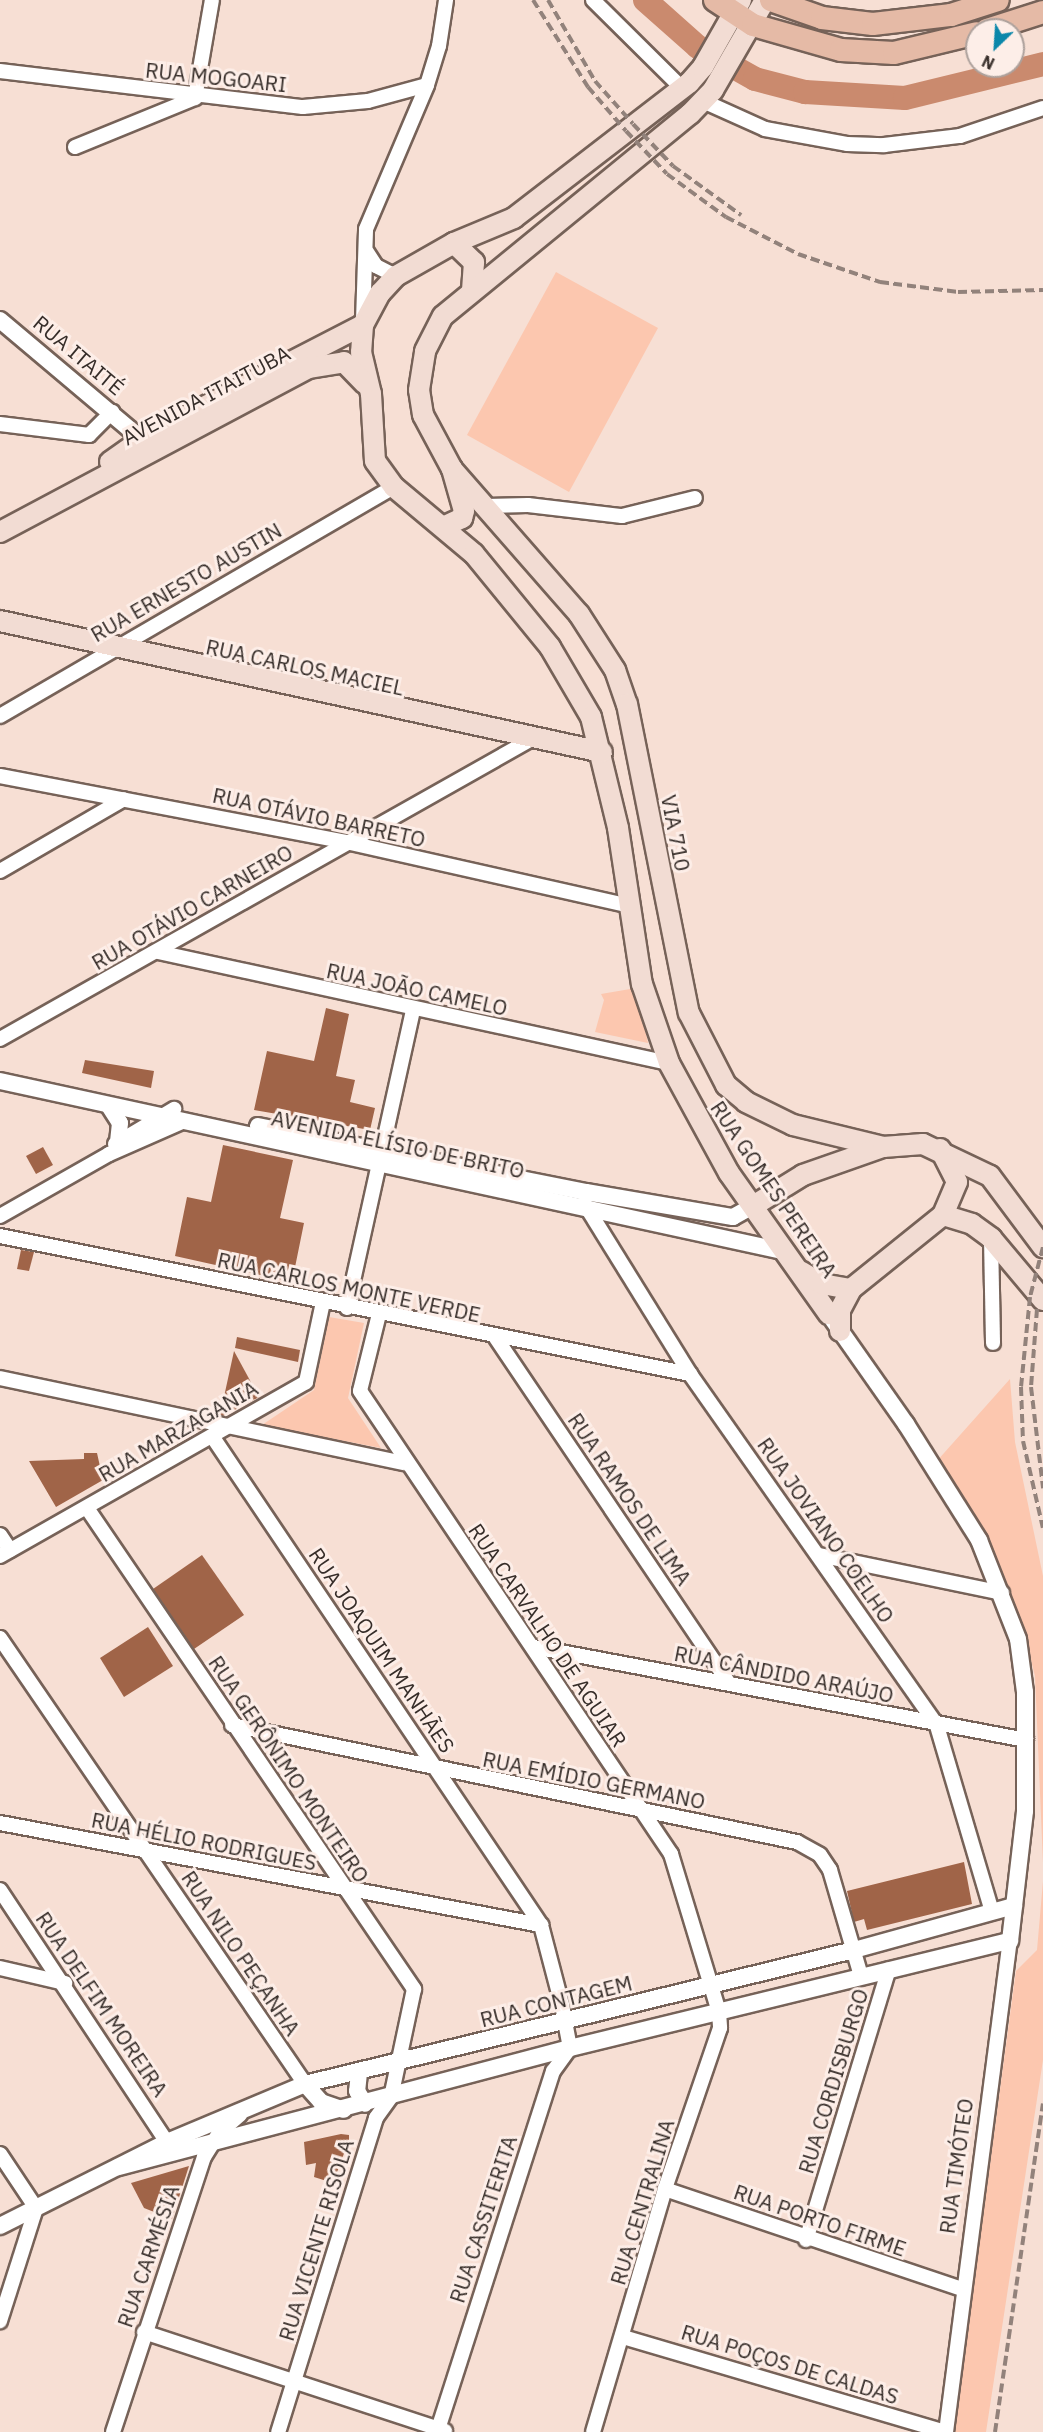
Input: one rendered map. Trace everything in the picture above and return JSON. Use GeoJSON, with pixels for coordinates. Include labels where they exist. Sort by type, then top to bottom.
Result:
{"type":"FeatureCollection","features":[{"type":"Feature","properties":{"kind":"main road"},"geometry":{"type":"LineString","coordinates":[[716,0],[740,21],[816,45],[867,52],[930,47],[965,37]]}},
{"type":"Feature","properties":{"kind":"main road"},"geometry":{"type":"LineString","coordinates":[[363,325],[380,293],[396,276],[454,243],[528,208],[690,82],[740,21],[765,0]]}},
{"type":"Feature","properties":{"kind":"main road"},"geometry":{"type":"LineString","coordinates":[[771,0],[822,18],[873,24],[951,15],[998,0]]}},
{"type":"Feature","properties":{"kind":"main road"},"geometry":{"type":"LineString","coordinates":[[1024,18],[1043,12]]}},
{"type":"Feature","properties":{"kind":"main road"},"geometry":{"type":"LineString","coordinates":[[445,526],[462,518],[464,511],[452,469],[423,415],[421,368],[443,316],[708,96],[740,21]]}},
{"type":"Feature","properties":{"kind":"main road"},"geometry":{"type":"LineString","coordinates":[[454,243],[474,262],[472,290]]}},
{"type":"Feature","properties":{"kind":"main road","name":"RUA GOMES PEREIRA"},"geometry":{"type":"LineString","coordinates":[[363,325],[361,352],[371,394],[375,461],[394,487],[445,526],[550,647],[591,717],[602,752],[642,984],[669,1063],[753,1206],[830,1314]]}},
{"type":"Feature","properties":{"kind":"main road","name":"AVENIDA ITAITUBA"},"geometry":{"type":"LineString","coordinates":[[0,532],[363,325]]}},
{"type":"Feature","properties":{"kind":"main road","name":"AVENIDA ITAITUBA"},"geometry":{"type":"LineString","coordinates":[[149,445],[308,368],[344,362],[355,369],[371,394]]}},
{"type":"Feature","properties":{"kind":"main road","name":"VIA 710"},"geometry":{"type":"LineString","coordinates":[[452,469],[510,532],[579,614],[615,670],[627,704],[689,1013],[711,1061],[726,1085],[746,1102],[793,1125],[883,1147]]}},
{"type":"Feature","properties":{"kind":"main road","name":"RUA CARLOS MACIEL"},"geometry":{"type":"LineString","coordinates":[[0,621],[110,649],[530,740],[602,752]]}},
{"type":"Feature","properties":{"kind":"main road"},"geometry":{"type":"LineString","coordinates":[[753,1206],[803,1175],[883,1147],[912,1143],[940,1149],[990,1176],[1043,1247]]}},
{"type":"Feature","properties":{"kind":"main road"},"geometry":{"type":"LineString","coordinates":[[840,1331],[840,1310],[851,1289],[943,1215],[957,1182],[940,1149]]}},
{"type":"Feature","properties":{"kind":"main road"},"geometry":{"type":"LineString","coordinates":[[943,1215],[972,1224],[991,1238],[1043,1300]]}},
{"type":"Feature","properties":{"kind":"main road"},"geometry":{"type":"LineString","coordinates":[[800,1271],[822,1284],[851,1289]]}},
{"type":"Feature","properties":{"kind":"street"},"geometry":{"type":"LineString","coordinates":[[75,147],[195,98],[212,0]]}},
{"type":"Feature","properties":{"kind":"street"},"geometry":{"type":"LineString","coordinates":[[363,325],[366,229],[375,200],[427,85],[439,46],[446,0]]}},
{"type":"Feature","properties":{"kind":"street"},"geometry":{"type":"LineString","coordinates":[[592,0],[690,82]]}},
{"type":"Feature","properties":{"kind":"street","name":"RUA MOGOARI"},"geometry":{"type":"LineString","coordinates":[[0,71],[195,98],[334,107],[427,85]]}},
{"type":"Feature","properties":{"kind":"street"},"geometry":{"type":"LineString","coordinates":[[708,96],[765,129],[847,144],[884,145],[960,136],[1043,108]]}},
{"type":"Feature","properties":{"kind":"street"},"geometry":{"type":"LineString","coordinates":[[366,250],[376,266],[396,276]]}},
{"type":"Feature","properties":{"kind":"street","name":"RUA ITAITÉ"},"geometry":{"type":"LineString","coordinates":[[0,320],[149,445]]}},
{"type":"Feature","properties":{"kind":"street"},"geometry":{"type":"LineString","coordinates":[[0,424],[89,435],[112,412]]}},
{"type":"Feature","properties":{"kind":"street","name":"RUA ERNESTO AUSTIN"},"geometry":{"type":"LineString","coordinates":[[0,716],[110,649],[394,487]]}},
{"type":"Feature","properties":{"kind":"street"},"geometry":{"type":"LineString","coordinates":[[486,506],[515,506],[622,516],[695,498]]}},
{"type":"Feature","properties":{"kind":"street"},"geometry":{"type":"LineString","coordinates":[[510,532],[505,519],[515,506]]}},
{"type":"Feature","properties":{"kind":"street","name":"RUA OTÁVIO CARNEIRO"},"geometry":{"type":"LineString","coordinates":[[0,1040],[158,952],[346,842],[530,740]]}},
{"type":"Feature","properties":{"kind":"street","name":"RUA OTÁVIO BARRETO"},"geometry":{"type":"LineString","coordinates":[[0,776],[346,842],[629,906]]}},
{"type":"Feature","properties":{"kind":"street"},"geometry":{"type":"LineString","coordinates":[[0,871],[124,799]]}},
{"type":"Feature","properties":{"kind":"street","name":"RUA JOÃO CAMELO"},"geometry":{"type":"LineString","coordinates":[[158,952],[413,1011],[669,1063]]}},
{"type":"Feature","properties":{"kind":"street"},"geometry":{"type":"LineString","coordinates":[[347,1308],[413,1011]]}},
{"type":"Feature","properties":{"kind":"street","name":"AVENIDA ELÍSIO DE BRITO"},"geometry":{"type":"LineString","coordinates":[[0,1072],[173,1116]]}},
{"type":"Feature","properties":{"kind":"street","name":"AVENIDA ELÍSIO DE BRITO"},"geometry":{"type":"LineString","coordinates":[[0,1081],[109,1106],[173,1116],[585,1199],[787,1252]]}},
{"type":"Feature","properties":{"kind":"street"},"geometry":{"type":"LineString","coordinates":[[109,1106],[120,1123],[113,1147]]}},
{"type":"Feature","properties":{"kind":"street"},"geometry":{"type":"LineString","coordinates":[[0,1215],[113,1147],[173,1116]]}},
{"type":"Feature","properties":{"kind":"street"},"geometry":{"type":"LineString","coordinates":[[113,1147],[173,1116]]}},
{"type":"Feature","properties":{"kind":"street","name":"AVENIDA ELÍSIO DE BRITO"},"geometry":{"type":"LineString","coordinates":[[585,1199],[733,1217],[753,1206]]}},
{"type":"Feature","properties":{"kind":"street","name":"RUA JOVIANO COELHO"},"geometry":{"type":"LineString","coordinates":[[585,1199],[690,1374],[937,1726],[992,1912]]}},
{"type":"Feature","properties":{"kind":"street","name":"RUA CARLOS MONTE VERDE"},"geometry":{"type":"LineString","coordinates":[[0,1236],[496,1338],[690,1374]]}},
{"type":"Feature","properties":{"kind":"street"},"geometry":{"type":"LineString","coordinates":[[991,1238],[993,1343]]}},
{"type":"Feature","properties":{"kind":"street","name":"RUA MARZAGANIA"},"geometry":{"type":"LineString","coordinates":[[5,1553],[306,1382],[323,1302]]}},
{"type":"Feature","properties":{"kind":"street","name":"RUA CARVALHO DE AGUIAR"},"geometry":{"type":"LineString","coordinates":[[379,1314],[360,1391],[404,1463],[534,1647],[641,1810],[679,1873],[711,1985]]}},
{"type":"Feature","properties":{"kind":"street","name":"RUA GOMES PEREIRA"},"geometry":{"type":"LineString","coordinates":[[830,1314],[906,1424],[973,1530],[1002,1593],[1023,1665],[1026,1740],[1021,1859],[1014,1906]]}},
{"type":"Feature","properties":{"kind":"street","name":"RUA RAMOS DE LIMA"},"geometry":{"type":"LineString","coordinates":[[496,1338],[729,1683]]}},
{"type":"Feature","properties":{"kind":"street"},"geometry":{"type":"LineString","coordinates":[[0,1378],[228,1428],[404,1463]]}},
{"type":"Feature","properties":{"kind":"street","name":"RUA JOAQUIM MANHÃES"},"geometry":{"type":"LineString","coordinates":[[212,1436],[541,1925],[564,2022]]}},
{"type":"Feature","properties":{"kind":"street","name":"RUA GERÔNIMO MONTEIRO"},"geometry":{"type":"LineString","coordinates":[[87,1508],[232,1725],[414,1989],[398,2064]]}},
{"type":"Feature","properties":{"kind":"street"},"geometry":{"type":"LineString","coordinates":[[0,1535],[5,1553]]}},
{"type":"Feature","properties":{"kind":"street"},"geometry":{"type":"LineString","coordinates":[[819,1555],[1002,1593]]}},
{"type":"Feature","properties":{"kind":"street","name":"RUA NILO PEÇANHA"},"geometry":{"type":"LineString","coordinates":[[0,1638],[305,2084]]}},
{"type":"Feature","properties":{"kind":"street","name":"RUA CÂNDIDO ARAÚJO"},"geometry":{"type":"LineString","coordinates":[[534,1647],[729,1683],[937,1726],[1026,1740]]}},
{"type":"Feature","properties":{"kind":"street","name":"RUA EMÍDIO GERMANO"},"geometry":{"type":"LineString","coordinates":[[232,1725],[438,1770],[797,1842],[820,1855],[830,1870],[861,1976]]}},
{"type":"Feature","properties":{"kind":"street","name":"RUA HÉLIO RODRIGUES"},"geometry":{"type":"LineString","coordinates":[[0,1823],[345,1890],[541,1925]]}},
{"type":"Feature","properties":{"kind":"street","name":"RUA DELFIM MOREIRA"},"geometry":{"type":"LineString","coordinates":[[0,1890],[65,1983],[167,2142]]}},
{"type":"Feature","properties":{"kind":"street","name":"RUA CONTAGEM"},"geometry":{"type":"LineString","coordinates":[[0,2226],[167,2142],[305,2084],[398,2064],[854,1950],[1014,1906]]}},
{"type":"Feature","properties":{"kind":"street","name":"RUA TIMÓTEO"},"geometry":{"type":"LineString","coordinates":[[945,2432],[1014,1906]]}},
{"type":"Feature","properties":{"kind":"street","name":"RUA CONTAGEM"},"geometry":{"type":"LineString","coordinates":[[119,2168],[211,2146],[570,2048],[1010,1941]]}},
{"type":"Feature","properties":{"kind":"street"},"geometry":{"type":"LineString","coordinates":[[0,1968],[65,1983]]}},
{"type":"Feature","properties":{"kind":"street","name":"RUA CORDISBURGO"},"geometry":{"type":"LineString","coordinates":[[806,2240],[888,1969]]}},
{"type":"Feature","properties":{"kind":"street","name":"RUA CENTRALINA"},"geometry":{"type":"LineString","coordinates":[[593,2432],[665,2189],[720,2028],[719,2012],[711,1985]]}},
{"type":"Feature","properties":{"kind":"street"},"geometry":{"type":"LineString","coordinates":[[564,2022],[570,2048]]}},
{"type":"Feature","properties":{"kind":"street","name":"RUA CASSITERITA"},"geometry":{"type":"LineString","coordinates":[[440,2431],[553,2071],[570,2048]]}},
{"type":"Feature","properties":{"kind":"street","name":"RUA VICENTE RISOLA"},"geometry":{"type":"LineString","coordinates":[[278,2432],[376,2118],[391,2097],[398,2064]]}},
{"type":"Feature","properties":{"kind":"street"},"geometry":{"type":"LineString","coordinates":[[359,2073],[357,2091],[365,2104]]}},
{"type":"Feature","properties":{"kind":"street"},"geometry":{"type":"LineString","coordinates":[[305,2084],[321,2102],[344,2110]]}},
{"type":"Feature","properties":{"kind":"street","name":"RUA CARMÉSIA"},"geometry":{"type":"LineString","coordinates":[[112,2432],[144,2332],[211,2146],[248,2109]]}},
{"type":"Feature","properties":{"kind":"street"},"geometry":{"type":"LineString","coordinates":[[0,2154],[36,2208],[0,2321]]}},
{"type":"Feature","properties":{"kind":"street","name":"RUA PORTO FIRME"},"geometry":{"type":"LineString","coordinates":[[665,2189],[806,2240],[962,2289]]}},
{"type":"Feature","properties":{"kind":"street"},"geometry":{"type":"LineString","coordinates":[[144,2332],[293,2384],[440,2431]]}},
{"type":"Feature","properties":{"kind":"street","name":"RUA POÇOS DE CALDAS"},"geometry":{"type":"LineString","coordinates":[[623,2337],[945,2432]]}},
{"type":"Feature","properties":{"kind":"shaded area"},"geometry":{"type":"Polygon","coordinates":[[[556,272],[658,328],[569,492],[467,435],[556,272]]]}},
{"type":"Feature","properties":{"kind":"shaded area"},"geometry":{"type":"Polygon","coordinates":[[[636,988],[648,1043],[595,1032],[604,1000],[601,994],[636,988]]]}},
{"type":"Feature","properties":{"kind":"shaded area"},"geometry":{"type":"Polygon","coordinates":[[[329,1317],[364,1323],[348,1398],[381,1448],[262,1425],[314,1390],[329,1317]]]}},
{"type":"Feature","properties":{"kind":"shaded area"},"geometry":{"type":"Polygon","coordinates":[[[1010,1379],[1015,1442],[1043,1576],[1043,1863],[1035,1676],[1021,1621],[987,1539],[936,1462],[1010,1379]]]}},
{"type":"Feature","properties":{"kind":"shaded area"},"geometry":{"type":"Polygon","coordinates":[[[1043,1881],[1043,2060],[986,2432],[954,2432],[1016,1971],[1037,1950],[1043,1881]]]}},
{"type":"Feature","properties":{"kind":"building"},"geometry":{"type":"Polygon","coordinates":[[[326,1008],[349,1014],[336,1076],[355,1080],[350,1102],[375,1108],[370,1130],[254,1110],[267,1051],[314,1061],[326,1008]]]}},
{"type":"Feature","properties":{"kind":"building"},"geometry":{"type":"Polygon","coordinates":[[[85,1060],[154,1071],[151,1088],[82,1073],[85,1060]]]}},
{"type":"Feature","properties":{"kind":"building"},"geometry":{"type":"Polygon","coordinates":[[[223,1145],[293,1160],[280,1218],[304,1223],[292,1282],[175,1256],[187,1197],[211,1202],[223,1145]]]}},
{"type":"Feature","properties":{"kind":"building"},"geometry":{"type":"Polygon","coordinates":[[[43,1147],[53,1165],[36,1174],[26,1156],[43,1147]]]}},
{"type":"Feature","properties":{"kind":"building"},"geometry":{"type":"Polygon","coordinates":[[[21,1250],[34,1252],[29,1271],[17,1269],[21,1250]]]}},
{"type":"Feature","properties":{"kind":"building"},"geometry":{"type":"Polygon","coordinates":[[[237,1337],[300,1350],[298,1362],[235,1348],[237,1337]]]}},
{"type":"Feature","properties":{"kind":"building"},"geometry":{"type":"Polygon","coordinates":[[[234,1351],[259,1397],[223,1416],[220,1415],[234,1351]]]}},
{"type":"Feature","properties":{"kind":"building"},"geometry":{"type":"Polygon","coordinates":[[[84,1453],[97,1453],[103,1480],[56,1507],[29,1461],[84,1459],[84,1453]]]}},
{"type":"Feature","properties":{"kind":"building"},"geometry":{"type":"Polygon","coordinates":[[[202,1555],[244,1615],[194,1649],[153,1589],[202,1555]]]}},
{"type":"Feature","properties":{"kind":"building"},"geometry":{"type":"Polygon","coordinates":[[[148,1627],[173,1666],[124,1697],[100,1658],[148,1627]]]}},
{"type":"Feature","properties":{"kind":"building"},"geometry":{"type":"Polygon","coordinates":[[[964,1862],[972,1904],[867,1930],[864,1919],[854,1922],[847,1891],[964,1862]]]}},
{"type":"Feature","properties":{"kind":"building"},"geometry":{"type":"Polygon","coordinates":[[[341,2134],[349,2135],[349,2140],[333,2183],[314,2177],[316,2163],[306,2165],[304,2142],[341,2134]]]}},
{"type":"Feature","properties":{"kind":"building"},"geometry":{"type":"Polygon","coordinates":[[[189,2166],[172,2219],[144,2208],[131,2183],[189,2166]]]}},
{"type":"Feature","properties":{"kind":"waterway"},"geometry":{"type":"LineString","coordinates":[[645,0],[698,47],[755,79],[805,92],[905,98],[1043,64]]}},
{"type":"Feature","properties":{"kind":"railway"},"geometry":{"type":"LineString","coordinates":[[533,0],[588,87],[626,131],[667,174],[726,217],[798,254],[880,282],[958,292],[1043,290]]}},
{"type":"Feature","properties":{"kind":"railway"},"geometry":{"type":"LineString","coordinates":[[548,0],[595,81],[633,124],[673,166],[741,215]]}},
{"type":"Feature","properties":{"kind":"railway"},"geometry":{"type":"LineString","coordinates":[[1043,1247],[1030,1297],[1021,1387],[1023,1441],[1043,1528]]}},
{"type":"Feature","properties":{"kind":"railway"},"geometry":{"type":"LineString","coordinates":[[1037,1309],[1031,1387],[1043,1488]]}},
{"type":"Feature","properties":{"kind":"railway"},"geometry":{"type":"LineString","coordinates":[[995,2432],[1043,2103]]}}]}
